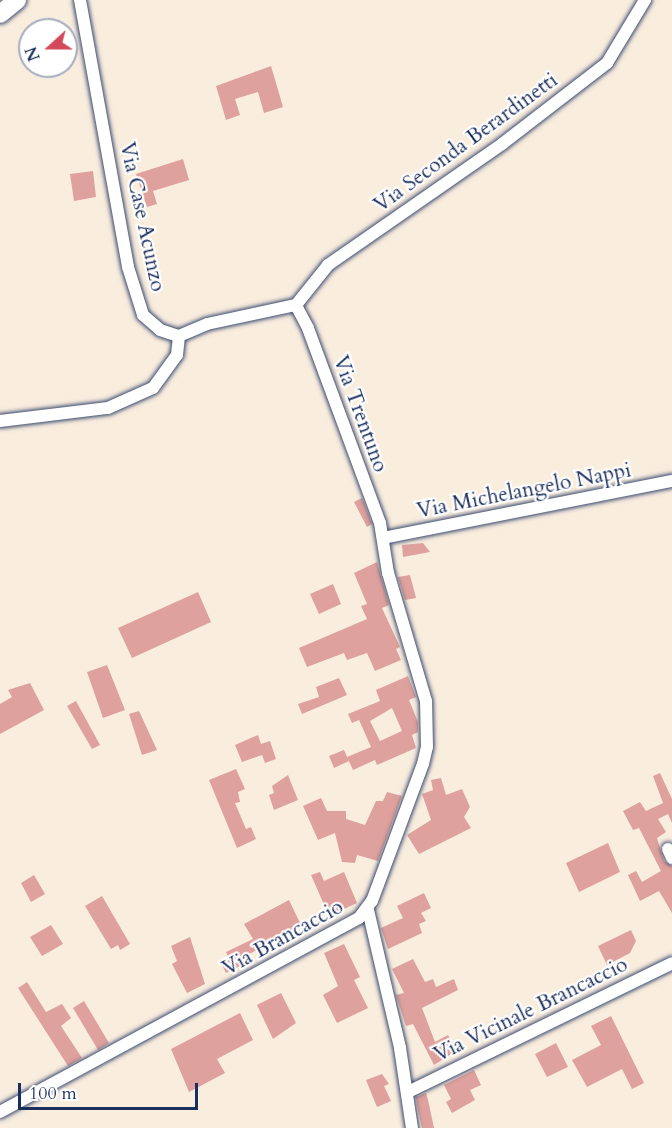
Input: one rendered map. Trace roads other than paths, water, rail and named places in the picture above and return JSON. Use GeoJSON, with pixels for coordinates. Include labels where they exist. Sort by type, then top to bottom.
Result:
{"type":"FeatureCollection","features":[{"type":"Feature","properties":{"kind":"highway"},"geometry":{"type":"LineString","coordinates":[[0,14],[17,0]]}},
{"type":"Feature","properties":{"kind":"street","name":"Via Case Acunzo"},"geometry":{"type":"LineString","coordinates":[[80,0],[134,289],[144,315],[160,330],[179,336]]}},
{"type":"Feature","properties":{"kind":"street","name":"Via Seconda Berardinetti"},"geometry":{"type":"LineString","coordinates":[[296,305],[328,265],[502,144],[607,63],[645,0]]}},
{"type":"Feature","properties":{"kind":"street"},"geometry":{"type":"LineString","coordinates":[[0,421],[108,408],[153,388],[177,355],[179,336],[207,324],[296,305]]}},
{"type":"Feature","properties":{"kind":"street","name":"Via Trentuno"},"geometry":{"type":"LineString","coordinates":[[296,305],[308,328],[383,538]]}},
{"type":"Feature","properties":{"kind":"street","name":"Via Michelangelo Nappi"},"geometry":{"type":"LineString","coordinates":[[383,538],[672,481]]}},
{"type":"Feature","properties":{"kind":"street","name":"Via Brancaccio"},"geometry":{"type":"LineString","coordinates":[[0,1112],[285,960],[368,910],[428,747],[426,701],[388,573],[383,538]]}},
{"type":"Feature","properties":{"kind":"street"},"geometry":{"type":"LineString","coordinates":[[368,910],[408,1092],[412,1128]]}},
{"type":"Feature","properties":{"kind":"street","name":"Via Vicinale Brancaccio"},"geometry":{"type":"LineString","coordinates":[[408,1092],[672,963]]}}]}
